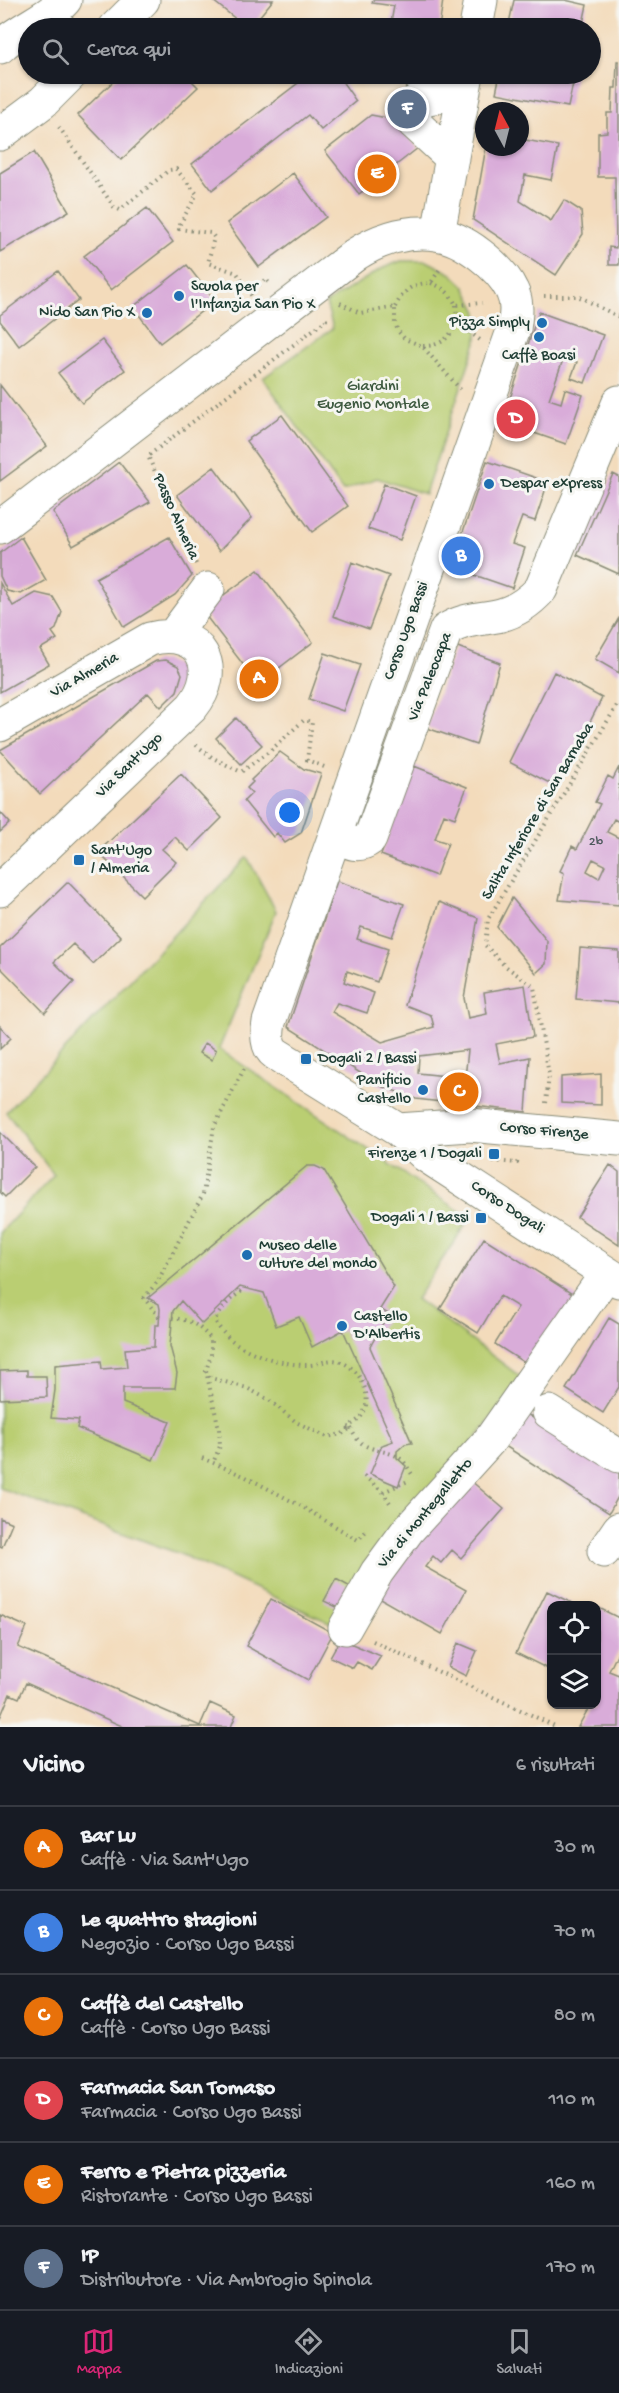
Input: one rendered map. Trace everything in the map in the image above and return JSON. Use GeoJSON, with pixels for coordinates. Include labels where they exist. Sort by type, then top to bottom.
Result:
{"type":"FeatureCollection","features":[{"type":"Feature","properties":{"kind":"street"},"geometry":{"type":"LineString","coordinates":[[42,18],[65,0]]}},
{"type":"Feature","properties":{"kind":"street"},"geometry":{"type":"LineString","coordinates":[[125,18],[143,0]]}},
{"type":"Feature","properties":{"kind":"street"},"geometry":{"type":"LineString","coordinates":[[478,18],[481,0]]}},
{"type":"Feature","properties":{"kind":"street"},"geometry":{"type":"LineString","coordinates":[[0,47],[18,32]]}},
{"type":"Feature","properties":{"kind":"street"},"geometry":{"type":"LineString","coordinates":[[5,119],[43,102],[61,84]]}},
{"type":"Feature","properties":{"kind":"street"},"geometry":{"type":"LineString","coordinates":[[452,158],[412,122],[418,100],[461,84]]}},
{"type":"Feature","properties":{"kind":"street"},"geometry":{"type":"LineString","coordinates":[[441,248],[452,158],[466,84]]}},
{"type":"Feature","properties":{"kind":"street","name":"Corso Ugo Bassi"},"geometry":{"type":"LineString","coordinates":[[0,527],[356,254],[391,237],[409,234],[441,248],[474,250],[501,275],[512,291],[515,302],[514,328],[269,1022],[268,1043],[272,1051],[398,1130]]}},
{"type":"Feature","properties":{"kind":"street","name":"Via Paleocapa"},"geometry":{"type":"LineString","coordinates":[[335,835],[357,845],[370,839],[446,630],[466,620],[501,615],[524,604],[541,589],[619,402]]}},
{"type":"Feature","properties":{"kind":"street"},"geometry":{"type":"LineString","coordinates":[[173,636],[208,589]]}},
{"type":"Feature","properties":{"kind":"street","name":"Via Almeria"},"geometry":{"type":"LineString","coordinates":[[0,725],[144,642],[158,637],[173,636]]}},
{"type":"Feature","properties":{"kind":"street","name":"Via Sant'Ugo"},"geometry":{"type":"LineString","coordinates":[[0,890],[201,696],[207,668],[204,656],[192,643],[173,636]]}},
{"type":"Feature","properties":{"kind":"street","name":"Corso Firenze"},"geometry":{"type":"LineString","coordinates":[[398,1130],[470,1125],[619,1139]]}},
{"type":"Feature","properties":{"kind":"street","name":"Corso Dogali"},"geometry":{"type":"LineString","coordinates":[[398,1130],[425,1155],[613,1277]]}},
{"type":"Feature","properties":{"kind":"street","name":"Via di Montegalletto"},"geometry":{"type":"LineString","coordinates":[[345,1628],[376,1572],[408,1530],[490,1440],[613,1277]]}},
{"type":"Feature","properties":{"kind":"street"},"geometry":{"type":"LineString","coordinates":[[549,1412],[619,1456]]}},
{"type":"Feature","properties":{"kind":"path"},"geometry":{"type":"LineString","coordinates":[[76,152],[114,207],[120,210],[169,170],[176,169],[197,194],[179,229],[211,233],[214,237],[208,263],[237,273],[249,292],[267,279]]}},
{"type":"Feature","properties":{"kind":"path"},"geometry":{"type":"LineString","coordinates":[[431,283],[441,248]]}},
{"type":"Feature","properties":{"kind":"path"},"geometry":{"type":"LineString","coordinates":[[420,283],[431,283],[443,287],[451,295],[456,305],[457,322],[452,334],[443,341],[433,346],[422,346],[405,339],[398,331],[395,323],[395,307],[402,294],[410,287],[420,283]]}},
{"type":"Feature","properties":{"kind":"path"},"geometry":{"type":"LineString","coordinates":[[537,296],[578,296],[619,317]]}},
{"type":"Feature","properties":{"kind":"path"},"geometry":{"type":"LineString","coordinates":[[336,302],[360,313],[395,307]]}},
{"type":"Feature","properties":{"kind":"path"},"geometry":{"type":"LineString","coordinates":[[456,305],[482,303]]}},
{"type":"Feature","properties":{"kind":"path"},"geometry":{"type":"LineString","coordinates":[[457,322],[484,343]]}},
{"type":"Feature","properties":{"kind":"path"},"geometry":{"type":"LineString","coordinates":[[422,346],[467,397]]}},
{"type":"Feature","properties":{"kind":"path","name":"Passo Almeria"},"geometry":{"type":"LineString","coordinates":[[208,589],[148,456],[260,371]]}},
{"type":"Feature","properties":{"kind":"path","name":"Salita Inferiore di San Barnaba"},"geometry":{"type":"LineString","coordinates":[[546,1109],[549,1075],[534,987],[504,965],[485,945],[488,919],[619,702]]}},
{"type":"Feature","properties":{"kind":"path"},"geometry":{"type":"LineString","coordinates":[[190,741],[213,758],[241,772],[270,751],[304,720],[312,723],[307,760],[328,769]]}},
{"type":"Feature","properties":{"kind":"path"},"geometry":{"type":"LineString","coordinates":[[159,1317],[144,1298],[158,1281],[202,1194],[214,1126],[249,1059]]}},
{"type":"Feature","properties":{"kind":"path"},"geometry":{"type":"LineString","coordinates":[[242,1291],[221,1309],[215,1320],[219,1329],[231,1341],[261,1355],[311,1365],[327,1360],[340,1362],[350,1368],[361,1377],[367,1400],[361,1417],[348,1427],[351,1428],[355,1438],[366,1446],[402,1460],[414,1477]]}},
{"type":"Feature","properties":{"kind":"path"},"geometry":{"type":"LineString","coordinates":[[172,1318],[187,1319],[200,1327],[211,1339],[211,1355],[206,1371],[220,1446],[213,1463]]}},
{"type":"Feature","properties":{"kind":"path"},"geometry":{"type":"LineString","coordinates":[[206,1371],[211,1378],[247,1388],[269,1400],[296,1422],[327,1437],[342,1434],[351,1428]]}},
{"type":"Feature","properties":{"kind":"path"},"geometry":{"type":"LineString","coordinates":[[202,1458],[299,1505],[358,1540],[372,1524]]}},
{"type":"Feature","properties":{"kind":"path"},"geometry":{"type":"LineString","coordinates":[[383,1492],[404,1485],[421,1472]]}},
{"type":"Feature","properties":{"kind":"path"},"geometry":{"type":"LineString","coordinates":[[364,1476],[383,1492],[390,1502],[386,1507]]}},
{"type":"Feature","properties":{"kind":"path"},"geometry":{"type":"LineString","coordinates":[[345,1628],[557,1727]]}},
{"type":"Feature","properties":{"kind":"green space","name":"Giardini Eugenio Montale"},"geometry":{"type":"Polygon","coordinates":[[[401,261],[427,261],[452,274],[465,287],[478,312],[477,339],[425,494],[377,478],[343,491],[263,378],[333,328],[326,303],[381,269],[401,261]]]}},
{"type":"Feature","properties":{"kind":"green space"},"geometry":{"type":"Polygon","coordinates":[[[247,857],[276,911],[219,1049],[470,1218],[416,1299],[522,1378],[335,1625],[180,1554],[0,1488],[0,1233],[54,1175],[6,1112],[247,857]]]}},
{"type":"Feature","properties":{"kind":"building"},"geometry":{"type":"Polygon","coordinates":[[[212,0],[273,0],[258,18],[234,18],[212,0]]]}},
{"type":"Feature","properties":{"kind":"building"},"geometry":{"type":"Polygon","coordinates":[[[373,0],[443,0],[440,18],[392,18],[394,6],[372,3],[373,0]]]}},
{"type":"Feature","properties":{"kind":"building"},"geometry":{"type":"Polygon","coordinates":[[[514,0],[565,0],[587,5],[584,18],[510,18],[514,0]]]}},
{"type":"Feature","properties":{"kind":"building"},"geometry":{"type":"Polygon","coordinates":[[[617,61],[619,61],[619,265],[609,265],[609,247],[616,248],[615,177],[598,177],[598,133],[607,132],[607,113],[612,113],[613,88],[616,88],[617,61]]]}},
{"type":"Feature","properties":{"kind":"building"},"geometry":{"type":"Polygon","coordinates":[[[111,84],[195,84],[198,87],[121,160],[78,115],[111,84]]]}},
{"type":"Feature","properties":{"kind":"building"},"geometry":{"type":"Polygon","coordinates":[[[297,84],[344,84],[356,101],[321,130],[308,115],[212,190],[192,164],[297,84]]]}},
{"type":"Feature","properties":{"kind":"building"},"geometry":{"type":"Polygon","coordinates":[[[498,84],[573,84],[568,107],[496,93],[498,84]]]}},
{"type":"Feature","properties":{"kind":"building"},"geometry":{"type":"Polygon","coordinates":[[[371,115],[392,119],[418,148],[359,194],[325,151],[371,115]]]}},
{"type":"Feature","properties":{"kind":"building"},"geometry":{"type":"Polygon","coordinates":[[[529,141],[558,146],[551,180],[525,175],[520,201],[551,221],[564,200],[581,211],[583,234],[556,275],[473,220],[484,156],[529,156],[529,141]]]}},
{"type":"Feature","properties":{"kind":"building"},"geometry":{"type":"Polygon","coordinates":[[[34,152],[69,211],[0,252],[0,173],[34,152]]]}},
{"type":"Feature","properties":{"kind":"building"},"geometry":{"type":"Polygon","coordinates":[[[293,173],[326,217],[259,267],[227,223],[293,173]]]}},
{"type":"Feature","properties":{"kind":"building"},"geometry":{"type":"Polygon","coordinates":[[[147,208],[173,242],[111,290],[84,256],[147,208]]]}},
{"type":"Feature","properties":{"kind":"building"},"geometry":{"type":"Polygon","coordinates":[[[187,265],[215,301],[160,343],[133,307],[187,265]]]}},
{"type":"Feature","properties":{"kind":"building"},"geometry":{"type":"Polygon","coordinates":[[[58,271],[79,300],[19,346],[0,321],[0,315],[58,271]]]}},
{"type":"Feature","properties":{"kind":"building"},"geometry":{"type":"Polygon","coordinates":[[[539,312],[603,335],[585,383],[571,378],[577,362],[564,357],[549,399],[561,403],[565,389],[583,395],[566,444],[502,422],[539,312]]]}},
{"type":"Feature","properties":{"kind":"building"},"geometry":{"type":"Polygon","coordinates":[[[102,340],[125,370],[82,403],[58,373],[102,340]]]}},
{"type":"Feature","properties":{"kind":"building"},"geometry":{"type":"Polygon","coordinates":[[[0,385],[47,446],[0,481],[0,385]]]}},
{"type":"Feature","properties":{"kind":"building"},"geometry":{"type":"Polygon","coordinates":[[[282,415],[348,506],[312,532],[246,441],[282,415]]]}},
{"type":"Feature","properties":{"kind":"building"},"geometry":{"type":"Polygon","coordinates":[[[487,461],[548,482],[535,521],[522,517],[512,544],[525,548],[512,588],[451,567],[487,461]]]}},
{"type":"Feature","properties":{"kind":"building"},"geometry":{"type":"Polygon","coordinates":[[[119,462],[150,502],[73,546],[53,512],[119,462]]]}},
{"type":"Feature","properties":{"kind":"building"},"geometry":{"type":"Polygon","coordinates":[[[214,467],[252,518],[219,551],[177,495],[214,467]]]}},
{"type":"Feature","properties":{"kind":"building"},"geometry":{"type":"Polygon","coordinates":[[[613,474],[619,477],[619,574],[577,555],[613,474]]]}},
{"type":"Feature","properties":{"kind":"building"},"geometry":{"type":"Polygon","coordinates":[[[384,484],[416,496],[400,540],[368,529],[384,484]]]}},
{"type":"Feature","properties":{"kind":"building"},"geometry":{"type":"Polygon","coordinates":[[[21,537],[46,580],[21,594],[7,591],[0,576],[0,553],[21,537]]]}},
{"type":"Feature","properties":{"kind":"building"},"geometry":{"type":"Polygon","coordinates":[[[169,537],[192,576],[175,595],[124,627],[96,578],[169,537]]]}},
{"type":"Feature","properties":{"kind":"building"},"geometry":{"type":"Polygon","coordinates":[[[352,562],[389,576],[369,629],[333,616],[352,562]]]}},
{"type":"Feature","properties":{"kind":"building"},"geometry":{"type":"Polygon","coordinates":[[[258,570],[313,642],[258,684],[202,611],[258,570]]]}},
{"type":"Feature","properties":{"kind":"building"},"geometry":{"type":"Polygon","coordinates":[[[0,583],[13,606],[36,593],[53,597],[62,612],[56,629],[52,632],[57,639],[40,649],[49,664],[0,692],[0,583]]]}},
{"type":"Feature","properties":{"kind":"building"},"geometry":{"type":"Polygon","coordinates":[[[619,618],[619,673],[595,659],[619,618]]]}},
{"type":"Feature","properties":{"kind":"building"},"geometry":{"type":"Polygon","coordinates":[[[455,646],[500,663],[476,745],[427,728],[455,646]]]}},
{"type":"Feature","properties":{"kind":"building"},"geometry":{"type":"Polygon","coordinates":[[[325,653],[360,665],[343,711],[309,699],[325,653]]]}},
{"type":"Feature","properties":{"kind":"building"},"geometry":{"type":"Polygon","coordinates":[[[166,660],[178,666],[182,674],[177,691],[161,707],[148,693],[40,794],[0,750],[156,661],[166,660]]]}},
{"type":"Feature","properties":{"kind":"building"},"geometry":{"type":"Polygon","coordinates":[[[554,672],[602,698],[557,787],[509,762],[554,672]]]}},
{"type":"Feature","properties":{"kind":"building"},"geometry":{"type":"Polygon","coordinates":[[[236,718],[262,745],[241,764],[216,738],[236,718]]]}},
{"type":"Feature","properties":{"kind":"building"},"geometry":{"type":"Polygon","coordinates":[[[280,752],[304,769],[321,774],[301,833],[285,843],[277,833],[273,837],[244,801],[252,793],[247,788],[253,782],[251,780],[280,752]]]}},
{"type":"Feature","properties":{"kind":"building"},"geometry":{"type":"Polygon","coordinates":[[[414,766],[467,787],[455,818],[444,814],[435,839],[448,843],[436,876],[381,855],[414,766]]]}},
{"type":"Feature","properties":{"kind":"building"},"geometry":{"type":"Polygon","coordinates":[[[619,767],[619,822],[614,819],[607,832],[619,838],[619,905],[559,900],[564,873],[560,871],[572,846],[577,849],[600,804],[595,802],[608,776],[613,779],[619,767]],[[593,859],[587,871],[599,878],[605,865],[593,859]]]}},
{"type":"Feature","properties":{"kind":"building"},"geometry":{"type":"Polygon","coordinates":[[[181,774],[222,818],[189,851],[175,837],[162,849],[176,862],[142,896],[98,852],[181,774]]]}},
{"type":"Feature","properties":{"kind":"building"},"geometry":{"type":"Polygon","coordinates":[[[0,812],[10,823],[0,832],[0,812]]]}},
{"type":"Feature","properties":{"kind":"building"},"geometry":{"type":"Polygon","coordinates":[[[337,881],[404,904],[392,937],[361,927],[357,939],[388,949],[377,982],[347,971],[344,982],[374,993],[367,1013],[337,1003],[332,1012],[382,1042],[434,1027],[431,1015],[405,1005],[439,902],[478,918],[464,998],[468,1018],[487,1014],[484,992],[525,985],[533,1037],[496,1044],[500,1063],[530,1057],[526,1112],[416,1099],[379,1085],[288,1027],[337,881]],[[468,1050],[419,1056],[418,1073],[465,1078],[468,1050]]]}},
{"type":"Feature","properties":{"kind":"building"},"geometry":{"type":"Polygon","coordinates":[[[68,882],[121,937],[93,964],[73,944],[54,962],[74,982],[45,1013],[0,967],[0,948],[68,882]]]}},
{"type":"Feature","properties":{"kind":"building"},"geometry":{"type":"Polygon","coordinates":[[[512,898],[547,941],[546,964],[536,973],[497,927],[512,898]]]}},
{"type":"Feature","properties":{"kind":"building"},"geometry":{"type":"Polygon","coordinates":[[[580,948],[619,951],[619,1003],[576,999],[580,948]]]}},
{"type":"Feature","properties":{"kind":"building"},"geometry":{"type":"Polygon","coordinates":[[[0,1026],[11,1038],[0,1049],[0,1026]]]}},
{"type":"Feature","properties":{"kind":"building"},"geometry":{"type":"Polygon","coordinates":[[[205,1043],[216,1050],[212,1060],[199,1053],[205,1043]]]}},
{"type":"Feature","properties":{"kind":"building"},"geometry":{"type":"Polygon","coordinates":[[[601,1074],[601,1105],[561,1103],[561,1077],[601,1074]]]}},
{"type":"Feature","properties":{"kind":"building"},"geometry":{"type":"Polygon","coordinates":[[[0,1132],[35,1167],[5,1197],[0,1192],[0,1132]]]}},
{"type":"Feature","properties":{"kind":"building"},"geometry":{"type":"Polygon","coordinates":[[[610,1165],[619,1172],[619,1245],[577,1217],[610,1165]]]}},
{"type":"Feature","properties":{"kind":"building","name":"Castello D'Albertis"},"geometry":{"type":"Polygon","coordinates":[[[307,1166],[315,1166],[324,1170],[394,1287],[380,1309],[388,1314],[370,1347],[412,1443],[405,1444],[397,1451],[397,1458],[406,1466],[398,1486],[370,1474],[382,1445],[393,1441],[343,1330],[312,1347],[299,1317],[276,1326],[264,1293],[240,1287],[202,1324],[181,1301],[173,1311],[170,1346],[177,1373],[175,1388],[123,1388],[123,1403],[170,1422],[153,1460],[77,1428],[79,1420],[51,1418],[55,1390],[55,1365],[101,1361],[102,1369],[127,1367],[125,1349],[154,1347],[155,1325],[159,1325],[160,1309],[159,1304],[148,1298],[307,1166]]]}},
{"type":"Feature","properties":{"kind":"building"},"geometry":{"type":"Polygon","coordinates":[[[484,1238],[577,1297],[531,1367],[495,1344],[518,1307],[500,1296],[478,1333],[440,1309],[484,1238]]]}},
{"type":"Feature","properties":{"kind":"building"},"geometry":{"type":"Polygon","coordinates":[[[609,1318],[619,1324],[619,1387],[603,1413],[566,1389],[609,1318]]]}},
{"type":"Feature","properties":{"kind":"building"},"geometry":{"type":"Polygon","coordinates":[[[27,1370],[27,1376],[46,1376],[47,1397],[0,1399],[0,1371],[27,1370]]]}},
{"type":"Feature","properties":{"kind":"building"},"geometry":{"type":"Polygon","coordinates":[[[522,1411],[619,1471],[619,1495],[609,1513],[502,1444],[522,1411]]]}},
{"type":"Feature","properties":{"kind":"building"},"geometry":{"type":"Polygon","coordinates":[[[470,1480],[504,1509],[461,1558],[452,1550],[441,1563],[433,1556],[425,1567],[466,1590],[442,1634],[379,1598],[405,1553],[470,1480]]]}},
{"type":"Feature","properties":{"kind":"building"},"geometry":{"type":"Polygon","coordinates":[[[0,1518],[12,1523],[2,1547],[0,1546],[0,1518]]]}},
{"type":"Feature","properties":{"kind":"building"},"geometry":{"type":"Polygon","coordinates":[[[336,1579],[354,1589],[343,1610],[324,1601],[336,1579]]]}},
{"type":"Feature","properties":{"kind":"building"},"geometry":{"type":"Polygon","coordinates":[[[547,1591],[568,1601],[547,1601],[547,1668],[516,1653],[547,1591]]]}},
{"type":"Feature","properties":{"kind":"building"},"geometry":{"type":"Polygon","coordinates":[[[271,1599],[333,1633],[308,1680],[246,1646],[271,1599]]]}},
{"type":"Feature","properties":{"kind":"building"},"geometry":{"type":"Polygon","coordinates":[[[601,1609],[619,1618],[619,1650],[609,1671],[619,1675],[619,1727],[578,1727],[588,1709],[601,1709],[601,1609]]]}},
{"type":"Feature","properties":{"kind":"building"},"geometry":{"type":"Polygon","coordinates":[[[0,1615],[27,1627],[18,1647],[200,1726],[210,1703],[236,1715],[231,1727],[124,1727],[26,1683],[19,1698],[10,1694],[0,1718],[0,1615]]]}},
{"type":"Feature","properties":{"kind":"building"},"geometry":{"type":"Polygon","coordinates":[[[340,1639],[381,1656],[372,1670],[357,1662],[353,1668],[330,1657],[340,1639]]]}},
{"type":"Feature","properties":{"kind":"building"},"geometry":{"type":"Polygon","coordinates":[[[458,1643],[477,1651],[466,1676],[448,1667],[458,1643]]]}},
{"type":"Feature","properties":{"kind":"place","name":"IP"},"geometry":{"type":"Point","coordinates":[407,109]}},
{"type":"Feature","properties":{"kind":"place","name":"Ferro e Pietra pizzeria"},"geometry":{"type":"Point","coordinates":[377,174]}},
{"type":"Feature","properties":{"kind":"place","name":"Scuola per l'Infanzia San Pio X"},"geometry":{"type":"Point","coordinates":[179,296]}},
{"type":"Feature","properties":{"kind":"place","name":"Nido San Pio X"},"geometry":{"type":"Point","coordinates":[147,313]}},
{"type":"Feature","properties":{"kind":"place","name":"Pizza Simply"},"geometry":{"type":"Point","coordinates":[542,323]}},
{"type":"Feature","properties":{"kind":"place","name":"Caffè Boasi"},"geometry":{"type":"Point","coordinates":[539,337]}},
{"type":"Feature","properties":{"kind":"place","name":"Farmacia San Tomaso"},"geometry":{"type":"Point","coordinates":[516,419]}},
{"type":"Feature","properties":{"kind":"place","name":"Despar express"},"geometry":{"type":"Point","coordinates":[489,484]}},
{"type":"Feature","properties":{"kind":"place","name":"Le quattro stagioni"},"geometry":{"type":"Point","coordinates":[461,556]}},
{"type":"Feature","properties":{"kind":"place","name":"Bar Lu"},"geometry":{"type":"Point","coordinates":[259,679]}},
{"type":"Feature","properties":{"kind":"place","name":"Sant'Ugo / Almeria"},"geometry":{"type":"Point","coordinates":[79,860]}},
{"type":"Feature","properties":{"kind":"place","name":"Dogali 2 / Bassi"},"geometry":{"type":"Point","coordinates":[306,1059]}},
{"type":"Feature","properties":{"kind":"place","name":"Panificio Castello"},"geometry":{"type":"Point","coordinates":[423,1090]}},
{"type":"Feature","properties":{"kind":"place","name":"Caffè del Castello"},"geometry":{"type":"Point","coordinates":[459,1092]}},
{"type":"Feature","properties":{"kind":"place","name":"Firenze 1 / Dogali"},"geometry":{"type":"Point","coordinates":[494,1154]}},
{"type":"Feature","properties":{"kind":"place","name":"Dogali 1 / Bassi"},"geometry":{"type":"Point","coordinates":[481,1218]}},
{"type":"Feature","properties":{"kind":"place","name":"Museo delle culture del mondo"},"geometry":{"type":"Point","coordinates":[247,1255]}},
{"type":"Feature","properties":{"kind":"place","name":"Castello D'Albertis"},"geometry":{"type":"Point","coordinates":[342,1326]}}]}
